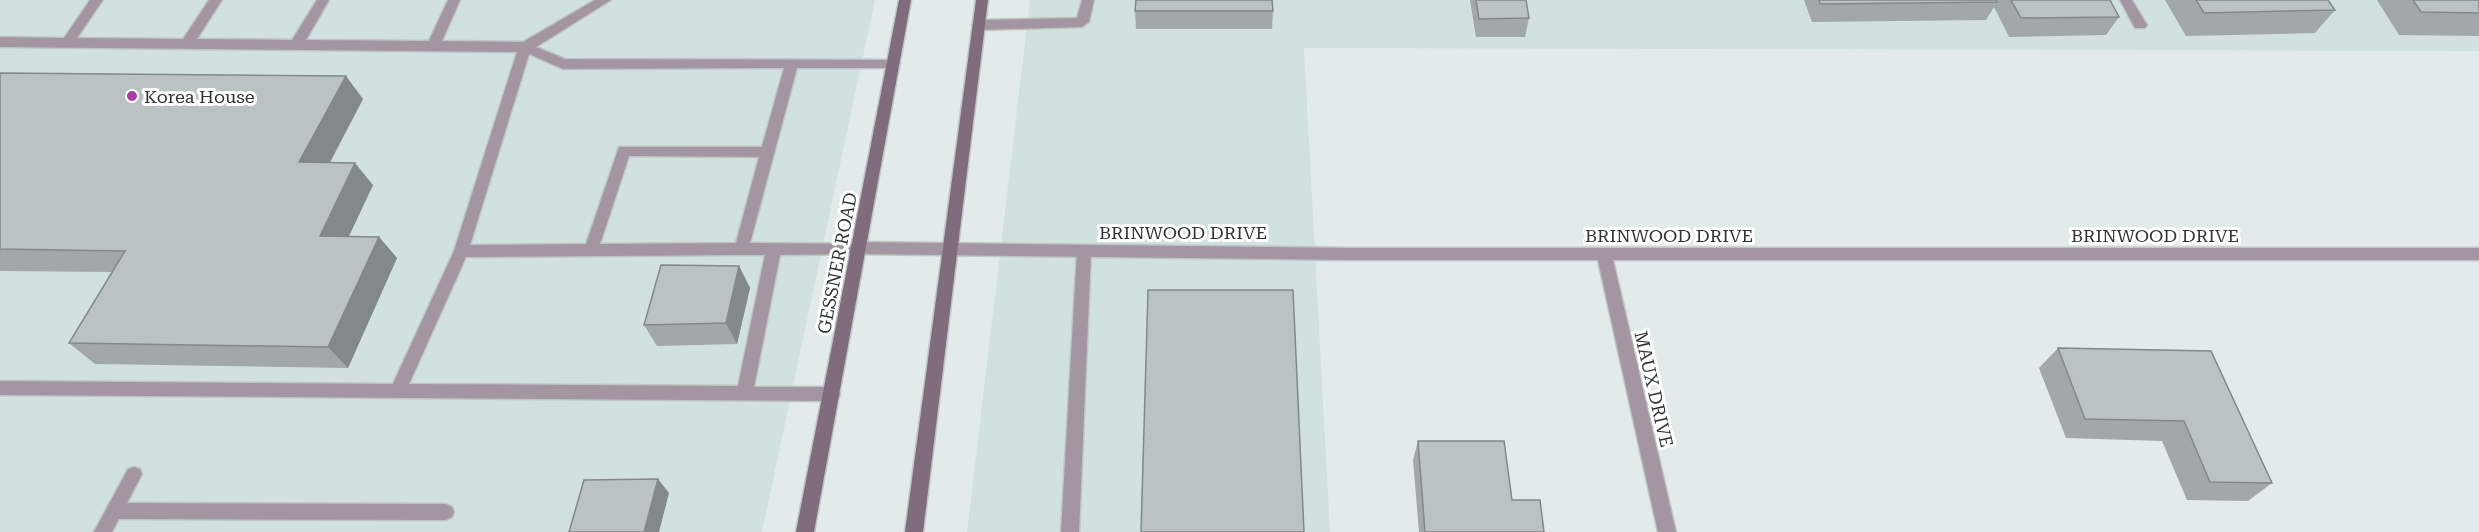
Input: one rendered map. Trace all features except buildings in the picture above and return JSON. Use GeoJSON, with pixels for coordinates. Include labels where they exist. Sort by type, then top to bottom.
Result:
{"type":"FeatureCollection","features":[{"type":"Feature","properties":{"kind":"main road","name":"GESSNER ROAD"},"geometry":{"type":"LineString","coordinates":[[806,532],[905,0]]}},
{"type":"Feature","properties":{"kind":"main road"},"geometry":{"type":"LineString","coordinates":[[914,532],[982,0]]}},
{"type":"Feature","properties":{"kind":"street"},"geometry":{"type":"LineString","coordinates":[[67,43],[97,0]]}},
{"type":"Feature","properties":{"kind":"street"},"geometry":{"type":"LineString","coordinates":[[187,44],[216,0]]}},
{"type":"Feature","properties":{"kind":"street"},"geometry":{"type":"LineString","coordinates":[[296,45],[323,0]]}},
{"type":"Feature","properties":{"kind":"street"},"geometry":{"type":"LineString","coordinates":[[433,46],[454,0]]}},
{"type":"Feature","properties":{"kind":"street"},"geometry":{"type":"LineString","coordinates":[[398,391],[461,251],[525,47],[605,0]]}},
{"type":"Feature","properties":{"kind":"street"},"geometry":{"type":"LineString","coordinates":[[979,25],[1082,22],[1088,0]]}},
{"type":"Feature","properties":{"kind":"street"},"geometry":{"type":"LineString","coordinates":[[2126,0],[2140,24]]}},
{"type":"Feature","properties":{"kind":"street"},"geometry":{"type":"LineString","coordinates":[[0,42],[525,47],[563,64],[893,63]]}},
{"type":"Feature","properties":{"kind":"street"},"geometry":{"type":"LineString","coordinates":[[741,250],[792,63]]}},
{"type":"Feature","properties":{"kind":"street"},"geometry":{"type":"LineString","coordinates":[[591,250],[624,151],[768,152]]}},
{"type":"Feature","properties":{"kind":"street","name":"BRINWOOD DRIVE"},"geometry":{"type":"LineString","coordinates":[[461,251],[860,248],[1604,254],[2479,254]]}},
{"type":"Feature","properties":{"kind":"street"},"geometry":{"type":"LineString","coordinates":[[745,393],[774,249]]}},
{"type":"Feature","properties":{"kind":"street"},"geometry":{"type":"LineString","coordinates":[[1070,532],[1084,251]]}},
{"type":"Feature","properties":{"kind":"street","name":"MAUX DRIVE"},"geometry":{"type":"LineString","coordinates":[[1604,254],[1667,532]]}},
{"type":"Feature","properties":{"kind":"street"},"geometry":{"type":"LineString","coordinates":[[0,388],[832,394]]}},
{"type":"Feature","properties":{"kind":"street"},"geometry":{"type":"LineString","coordinates":[[103,532],[134,474]]}},
{"type":"Feature","properties":{"kind":"street"},"geometry":{"type":"LineString","coordinates":[[114,511],[446,512]]}},
{"type":"Feature","properties":{"kind":"shaded area"},"geometry":{"type":"Polygon","coordinates":[[[0,0],[875,0],[762,532],[0,532],[0,0]]]}},
{"type":"Feature","properties":{"kind":"shaded area"},"geometry":{"type":"Polygon","coordinates":[[[1030,0],[2479,0],[2479,51],[1304,48],[1330,532],[967,532],[1030,0]]]}},
{"type":"Feature","properties":{"kind":"place","name":"Korea House"},"geometry":{"type":"Point","coordinates":[132,96]}}]}
